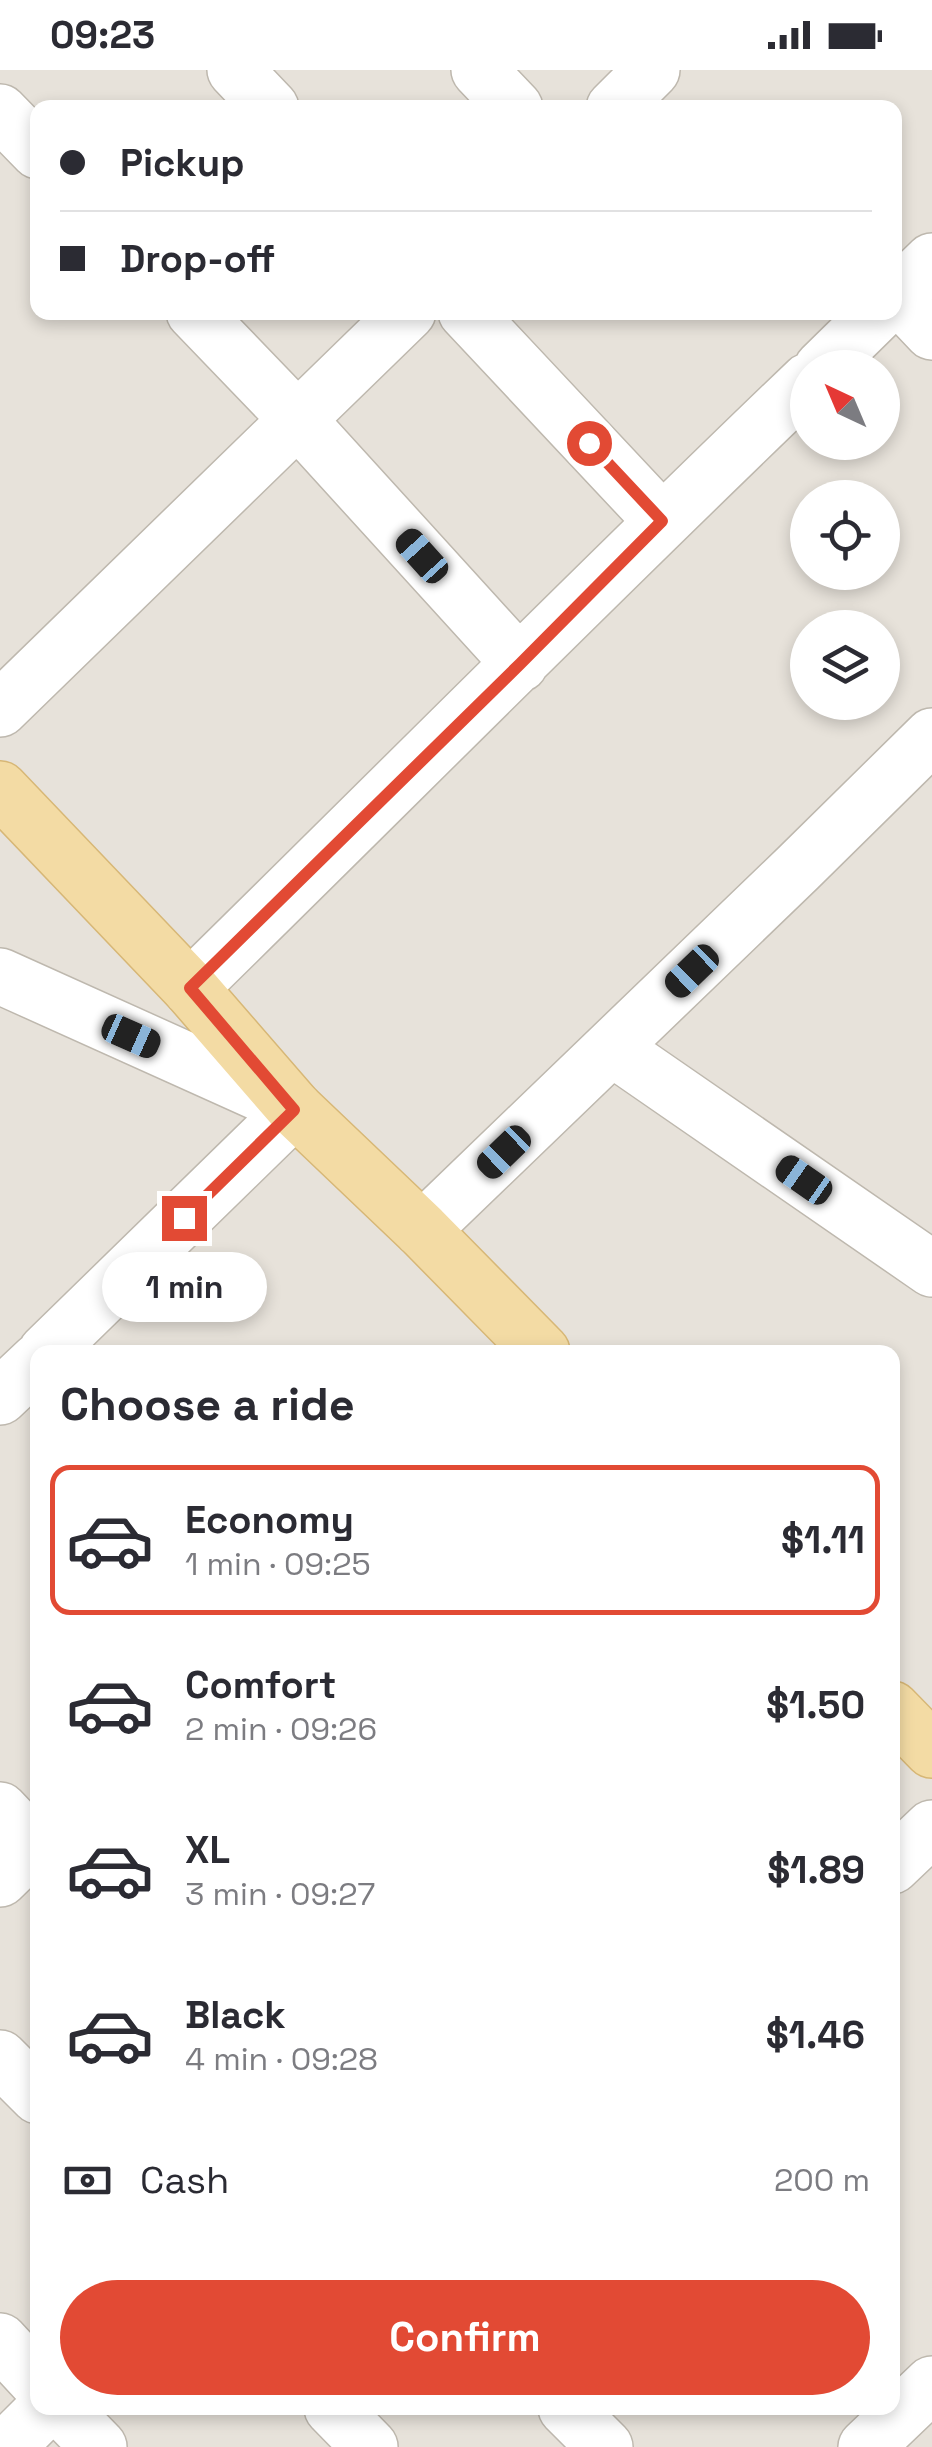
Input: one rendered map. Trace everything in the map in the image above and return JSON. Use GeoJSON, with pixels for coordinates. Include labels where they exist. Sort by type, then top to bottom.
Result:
{"type":"FeatureCollection","features":[{"type":"Feature","properties":{"kind":"main road"},"geometry":{"type":"LineString","coordinates":[[0,789],[190,988],[294,1110],[422,1230],[535,1345]]}},
{"type":"Feature","properties":{"kind":"main road"},"geometry":{"type":"LineString","coordinates":[[900,1718],[932,1750]]}},
{"type":"Feature","properties":{"kind":"street"},"geometry":{"type":"LineString","coordinates":[[235,70],[263,100]]}},
{"type":"Feature","properties":{"kind":"street"},"geometry":{"type":"LineString","coordinates":[[478,70],[507,100]]}},
{"type":"Feature","properties":{"kind":"street"},"geometry":{"type":"LineString","coordinates":[[622,100],[652,70]]}},
{"type":"Feature","properties":{"kind":"street"},"geometry":{"type":"LineString","coordinates":[[0,112],[30,143]]}},
{"type":"Feature","properties":{"kind":"street"},"geometry":{"type":"LineString","coordinates":[[202,320],[520,664]]}},
{"type":"Feature","properties":{"kind":"street"},"geometry":{"type":"LineString","coordinates":[[0,710],[400,320]]}},
{"type":"Feature","properties":{"kind":"street"},"geometry":{"type":"LineString","coordinates":[[474,320],[662,521]]}},
{"type":"Feature","properties":{"kind":"street"},"geometry":{"type":"LineString","coordinates":[[844,350],[882,320]]}},
{"type":"Feature","properties":{"kind":"street"},"geometry":{"type":"LineString","coordinates":[[190,988],[790,398]]}},
{"type":"Feature","properties":{"kind":"street"},"geometry":{"type":"LineString","coordinates":[[422,1230],[932,736]]}},
{"type":"Feature","properties":{"kind":"street"},"geometry":{"type":"LineString","coordinates":[[0,976],[294,1110],[53,1345]]}},
{"type":"Feature","properties":{"kind":"street"},"geometry":{"type":"LineString","coordinates":[[612,1048],[932,1269]]}},
{"type":"Feature","properties":{"kind":"street"},"geometry":{"type":"LineString","coordinates":[[0,1396],[30,1368]]}},
{"type":"Feature","properties":{"kind":"street"},"geometry":{"type":"LineString","coordinates":[[900,1858],[932,1828]]}},
{"type":"Feature","properties":{"kind":"street"},"geometry":{"type":"LineString","coordinates":[[0,2058],[30,2088]]}},
{"type":"Feature","properties":{"kind":"street"},"geometry":{"type":"LineString","coordinates":[[900,2415],[932,2384]]}},
{"type":"Feature","properties":{"kind":"street"},"geometry":{"type":"LineString","coordinates":[[6,2447],[39,2415]]}},
{"type":"Feature","properties":{"kind":"street"},"geometry":{"type":"LineString","coordinates":[[68,2415],[99,2447]]}},
{"type":"Feature","properties":{"kind":"street"},"geometry":{"type":"LineString","coordinates":[[339,2415],[370,2447]]}},
{"type":"Feature","properties":{"kind":"street"},"geometry":{"type":"LineString","coordinates":[[573,2415],[604,2447]]}},
{"type":"Feature","properties":{"kind":"street"},"geometry":{"type":"LineString","coordinates":[[866,2447],[900,2415]]}},
{"type":"Feature","properties":{"kind":"shaded area"},"geometry":{"type":"Polygon","coordinates":[[[0,70],[932,70],[932,2447],[0,2447],[0,70]]]}},
{"type":"Feature","properties":{"kind":"route"},"geometry":{"type":"LineString","coordinates":[[184,1218],[294,1110],[190,988],[662,521],[589,443]]}}]}
